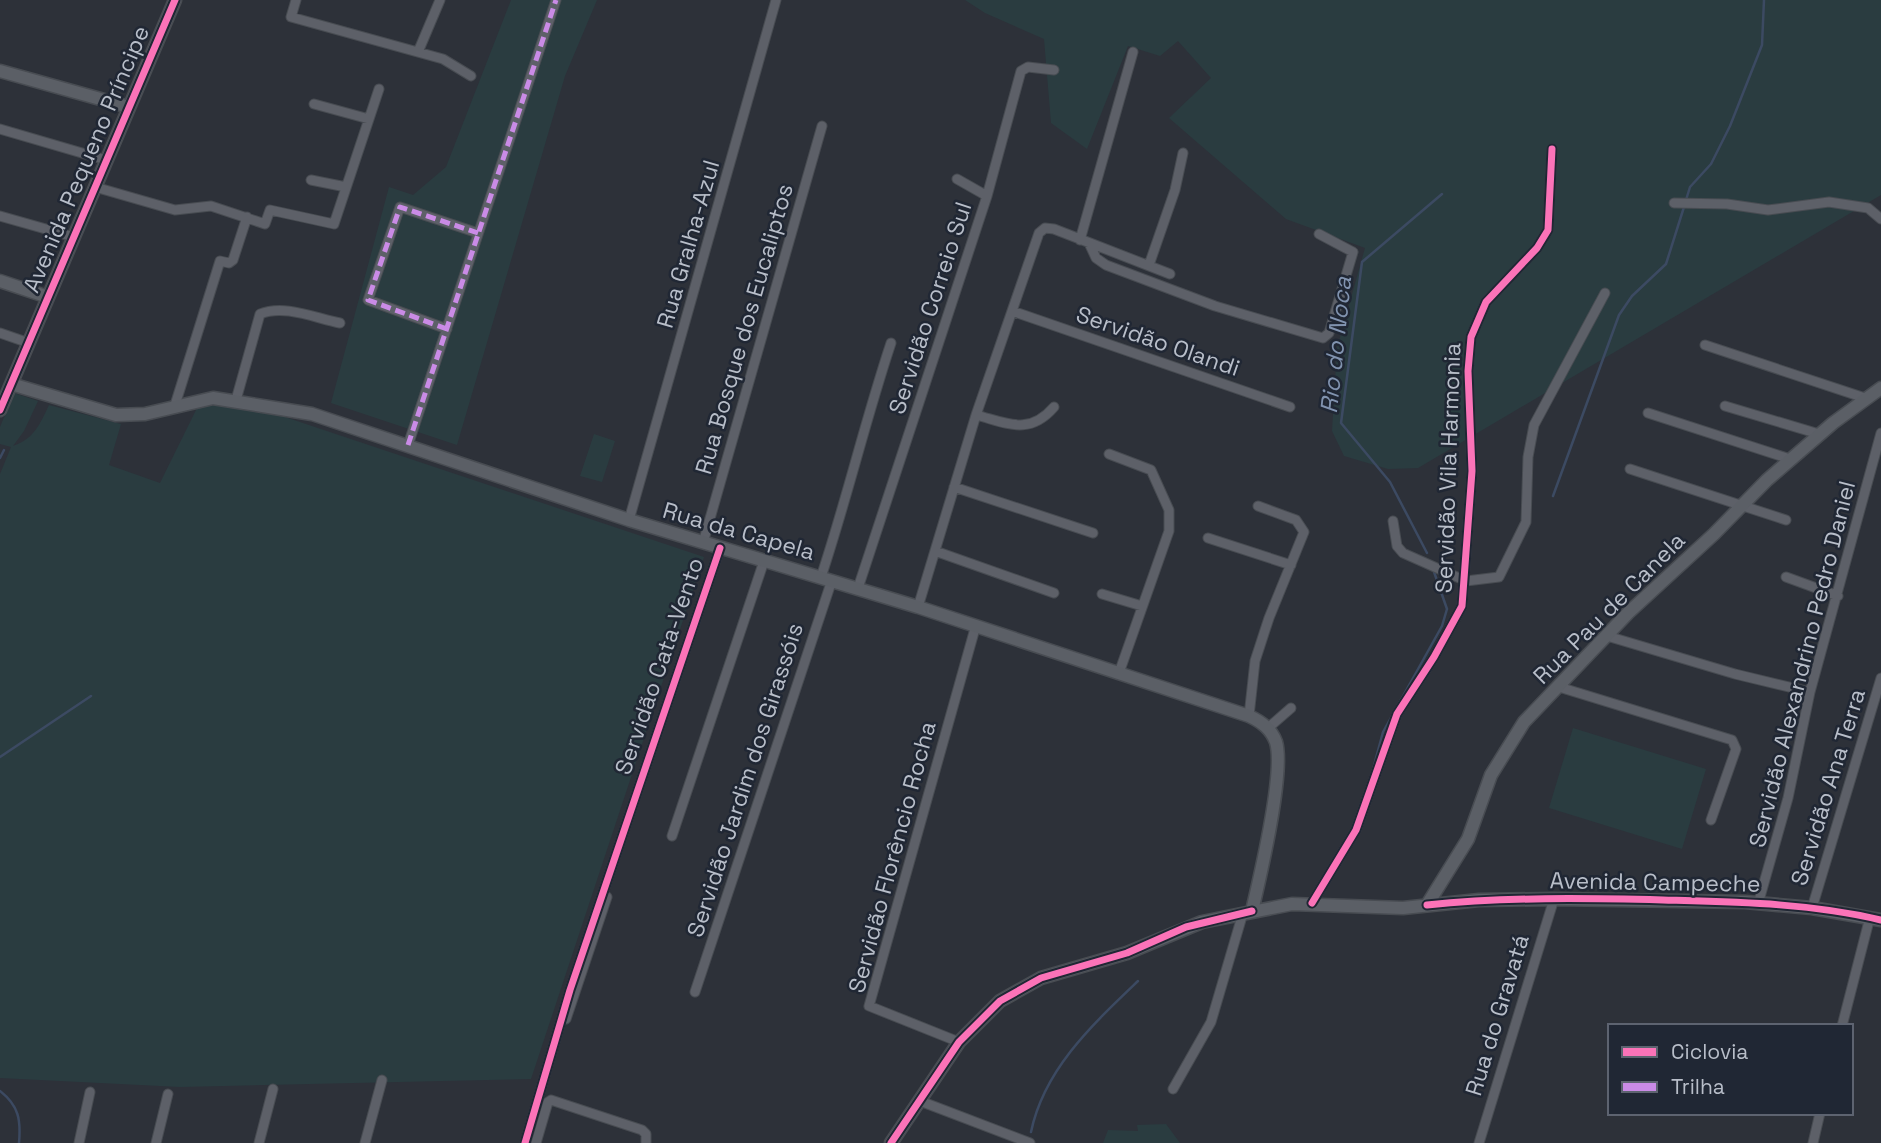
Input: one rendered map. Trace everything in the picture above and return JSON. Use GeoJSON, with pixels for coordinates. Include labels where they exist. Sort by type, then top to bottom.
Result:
{"type":"FeatureCollection","features":[{"type":"Feature","properties":{"kind":"main road","name":"Avenida Pequeno Príncipe"},"geometry":{"type":"LineString","coordinates":[[0,410],[175,0]]}},
{"type":"Feature","properties":{"kind":"main road"},"geometry":{"type":"LineString","coordinates":[[0,71],[129,107]]}},
{"type":"Feature","properties":{"kind":"main road"},"geometry":{"type":"LineString","coordinates":[[0,281],[48,297]]}},
{"type":"Feature","properties":{"kind":"main road","name":"Rua da Capela"},"geometry":{"type":"LineString","coordinates":[[11,384],[116,415],[145,414],[201,399],[236,400],[312,414],[629,520],[976,625],[1249,716],[1268,728]]}},
{"type":"Feature","properties":{"kind":"main road","name":"Rua Pau de Canela"},"geometry":{"type":"LineString","coordinates":[[1427,905],[1468,839],[1490,775],[1524,722],[1607,636],[1790,459],[1881,388]]}},
{"type":"Feature","properties":{"kind":"main road"},"geometry":{"type":"LineString","coordinates":[[1248,912],[1278,761],[1276,743],[1268,728]]}},
{"type":"Feature","properties":{"kind":"main road","name":"Avenida Campeche"},"geometry":{"type":"LineString","coordinates":[[891,1143],[959,1042],[1000,1001],[1041,978],[1127,953],[1186,927],[1248,912],[1312,903],[1370,908],[1554,899],[1758,904],[1812,908],[1875,918]]}},
{"type":"Feature","properties":{"kind":"street"},"geometry":{"type":"LineString","coordinates":[[296,0],[291,17],[449,62],[471,76]]}},
{"type":"Feature","properties":{"kind":"street"},"geometry":{"type":"LineString","coordinates":[[418,52],[440,0]]}},
{"type":"Feature","properties":{"kind":"street"},"geometry":{"type":"LineString","coordinates":[[408,445],[556,0]]}},
{"type":"Feature","properties":{"kind":"street","name":"Rua Gralha-Azul"},"geometry":{"type":"LineString","coordinates":[[629,520],[776,0]]}},
{"type":"Feature","properties":{"kind":"street"},"geometry":{"type":"LineString","coordinates":[[1085,242],[1133,52]]}},
{"type":"Feature","properties":{"kind":"street","name":"Servidão Correio Sul"},"geometry":{"type":"LineString","coordinates":[[858,588],[987,196],[1021,71],[1028,67],[1054,70]]}},
{"type":"Feature","properties":{"kind":"street"},"geometry":{"type":"LineString","coordinates":[[95,187],[175,210],[205,205],[265,223],[270,210],[334,224],[379,89]]}},
{"type":"Feature","properties":{"kind":"street"},"geometry":{"type":"LineString","coordinates":[[314,104],[369,119]]}},
{"type":"Feature","properties":{"kind":"street","name":"Rua Bosque dos Eucaliptos"},"geometry":{"type":"LineString","coordinates":[[703,543],[822,126]]}},
{"type":"Feature","properties":{"kind":"street"},"geometry":{"type":"LineString","coordinates":[[0,129],[106,160]]}},
{"type":"Feature","properties":{"kind":"street","name":"Servidão Vila Harmonia"},"geometry":{"type":"LineString","coordinates":[[1312,903],[1352,838],[1390,729],[1408,693],[1462,606],[1466,581],[1473,450],[1468,370],[1471,337],[1486,302],[1537,248],[1548,230],[1552,149]]}},
{"type":"Feature","properties":{"kind":"street"},"geometry":{"type":"LineString","coordinates":[[1149,265],[1175,190],[1183,153]]}},
{"type":"Feature","properties":{"kind":"street"},"geometry":{"type":"LineString","coordinates":[[957,179],[987,196]]}},
{"type":"Feature","properties":{"kind":"street"},"geometry":{"type":"LineString","coordinates":[[311,180],[346,187]]}},
{"type":"Feature","properties":{"kind":"street"},"geometry":{"type":"LineString","coordinates":[[1681,204],[1727,204],[1768,210],[1829,202],[1868,208],[1881,219]]}},
{"type":"Feature","properties":{"kind":"street"},"geometry":{"type":"LineString","coordinates":[[447,329],[369,300],[372,289],[400,207],[478,233]]}},
{"type":"Feature","properties":{"kind":"street"},"geometry":{"type":"LineString","coordinates":[[0,216],[74,237]]}},
{"type":"Feature","properties":{"kind":"street"},"geometry":{"type":"LineString","coordinates":[[175,405],[220,261],[229,263],[233,260],[247,217]]}},
{"type":"Feature","properties":{"kind":"street"},"geometry":{"type":"LineString","coordinates":[[918,607],[976,415],[1039,233],[1050,228],[1170,274]]}},
{"type":"Feature","properties":{"kind":"street"},"geometry":{"type":"LineString","coordinates":[[1085,242],[1106,265],[1215,306],[1323,338],[1329,333],[1353,252],[1319,234]]}},
{"type":"Feature","properties":{"kind":"street"},"geometry":{"type":"LineString","coordinates":[[1393,522],[1397,546],[1402,553],[1466,581],[1499,577],[1526,522],[1528,457],[1534,425],[1605,293]]}},
{"type":"Feature","properties":{"kind":"street"},"geometry":{"type":"LineString","coordinates":[[236,400],[260,314],[282,310],[340,323]]}},
{"type":"Feature","properties":{"kind":"street","name":"Servidão Olandi"},"geometry":{"type":"LineString","coordinates":[[1012,312],[1290,407]]}},
{"type":"Feature","properties":{"kind":"street"},"geometry":{"type":"LineString","coordinates":[[0,333],[29,343]]}},
{"type":"Feature","properties":{"kind":"street","name":"Servidão Jardim dos Girassóis"},"geometry":{"type":"LineString","coordinates":[[695,992],[826,579],[864,425],[891,343]]}},
{"type":"Feature","properties":{"kind":"street"},"geometry":{"type":"LineString","coordinates":[[1705,345],[1865,398]]}},
{"type":"Feature","properties":{"kind":"street"},"geometry":{"type":"LineString","coordinates":[[1725,405],[1819,434]]}},
{"type":"Feature","properties":{"kind":"street"},"geometry":{"type":"LineString","coordinates":[[976,415],[1017,426],[1032,425],[1054,407]]}},
{"type":"Feature","properties":{"kind":"street"},"geometry":{"type":"LineString","coordinates":[[1648,413],[1790,459]]}},
{"type":"Feature","properties":{"kind":"street","name":"Servidão Alexandrino Pedro Daniel"},"geometry":{"type":"LineString","coordinates":[[1758,904],[1783,818],[1810,692],[1881,433]]}},
{"type":"Feature","properties":{"kind":"street"},"geometry":{"type":"LineString","coordinates":[[1110,454],[1151,470],[1169,510],[1166,544],[1119,673]]}},
{"type":"Feature","properties":{"kind":"street"},"geometry":{"type":"LineString","coordinates":[[1630,469],[1786,520]]}},
{"type":"Feature","properties":{"kind":"street"},"geometry":{"type":"LineString","coordinates":[[954,487],[1093,533]]}},
{"type":"Feature","properties":{"kind":"street"},"geometry":{"type":"LineString","coordinates":[[1249,716],[1255,662],[1304,532],[1303,526],[1296,520],[1258,506]]}},
{"type":"Feature","properties":{"kind":"street"},"geometry":{"type":"LineString","coordinates":[[1208,538],[1291,565]]}},
{"type":"Feature","properties":{"kind":"street","name":"Servidão Cata-Vento"},"geometry":{"type":"LineString","coordinates":[[525,1143],[634,796],[720,548]]}},
{"type":"Feature","properties":{"kind":"street"},"geometry":{"type":"LineString","coordinates":[[935,551],[1054,593]]}},
{"type":"Feature","properties":{"kind":"street"},"geometry":{"type":"LineString","coordinates":[[672,836],[764,561]]}},
{"type":"Feature","properties":{"kind":"street"},"geometry":{"type":"LineString","coordinates":[[1786,577],[1838,596]]}},
{"type":"Feature","properties":{"kind":"street"},"geometry":{"type":"LineString","coordinates":[[1102,594],[1142,606]]}},
{"type":"Feature","properties":{"kind":"street","name":"Servidão Florêncio Rocha"},"geometry":{"type":"LineString","coordinates":[[959,1042],[869,1006],[976,625]]}},
{"type":"Feature","properties":{"kind":"street"},"geometry":{"type":"LineString","coordinates":[[1607,636],[1735,674],[1810,692]]}},
{"type":"Feature","properties":{"kind":"street","name":"Servidão Ana Terra"},"geometry":{"type":"LineString","coordinates":[[1812,908],[1881,678]]}},
{"type":"Feature","properties":{"kind":"street"},"geometry":{"type":"LineString","coordinates":[[1559,687],[1732,740],[1736,749],[1711,820]]}},
{"type":"Feature","properties":{"kind":"street"},"geometry":{"type":"LineString","coordinates":[[1268,728],[1291,708]]}},
{"type":"Feature","properties":{"kind":"street","name":"Rua do Gravatá"},"geometry":{"type":"LineString","coordinates":[[1479,1143],[1554,899]]}},
{"type":"Feature","properties":{"kind":"street"},"geometry":{"type":"LineString","coordinates":[[1173,1089],[1211,1022],[1248,912]]}},
{"type":"Feature","properties":{"kind":"street"},"geometry":{"type":"LineString","coordinates":[[1843,1024],[1875,918]]}},
{"type":"Feature","properties":{"kind":"street"},"geometry":{"type":"LineString","coordinates":[[365,1143],[382,1080]]}},
{"type":"Feature","properties":{"kind":"street"},"geometry":{"type":"LineString","coordinates":[[259,1143],[273,1089]]}},
{"type":"Feature","properties":{"kind":"street"},"geometry":{"type":"LineString","coordinates":[[79,1143],[90,1092]]}},
{"type":"Feature","properties":{"kind":"street"},"geometry":{"type":"LineString","coordinates":[[156,1143],[168,1094]]}},
{"type":"Feature","properties":{"kind":"street"},"geometry":{"type":"LineString","coordinates":[[536,1143],[548,1102],[551,1100],[642,1130],[646,1143]]}},
{"type":"Feature","properties":{"kind":"street"},"geometry":{"type":"LineString","coordinates":[[920,1101],[1030,1143]]}},
{"type":"Feature","properties":{"kind":"street"},"geometry":{"type":"LineString","coordinates":[[1813,1143],[1820,1115]]}},
{"type":"Feature","properties":{"kind":"shaded area"},"geometry":{"type":"Polygon","coordinates":[[[511,0],[597,0],[565,76],[457,445],[331,403],[389,187],[413,195],[446,167],[511,0]]]}},
{"type":"Feature","properties":{"kind":"shaded area"},"geometry":{"type":"Polygon","coordinates":[[[965,0],[1881,0],[1881,195],[1418,468],[1388,469],[1344,456],[1332,431],[1337,348],[1365,248],[1286,219],[1169,118],[1211,78],[1178,41],[1160,56],[1128,46],[1087,149],[1051,123],[1044,39],[985,13],[965,0]]]}},
{"type":"Feature","properties":{"kind":"shaded area"},"geometry":{"type":"Polygon","coordinates":[[[14,393],[38,401],[24,431],[13,446],[31,435],[49,405],[121,424],[109,465],[160,483],[198,406],[230,404],[267,411],[704,557],[531,1079],[180,1087],[0,1078],[0,474],[11,447],[0,444],[0,427],[14,393]]]}},
{"type":"Feature","properties":{"kind":"shaded area"},"geometry":{"type":"Polygon","coordinates":[[[594,434],[615,441],[602,482],[580,476],[594,434]]]}},
{"type":"Feature","properties":{"kind":"shaded area"},"geometry":{"type":"Polygon","coordinates":[[[1573,728],[1706,769],[1682,849],[1549,808],[1573,728]]]}},
{"type":"Feature","properties":{"kind":"shaded area"},"geometry":{"type":"Polygon","coordinates":[[[1166,1124],[1180,1143],[1103,1143],[1108,1130],[1138,1131],[1137,1125],[1166,1124]]]}},
{"type":"Feature","properties":{"kind":"waterway"},"geometry":{"type":"LineString","coordinates":[[1686,200],[1690,187],[1711,164],[1730,126],[1762,45],[1764,0]]}},
{"type":"Feature","properties":{"kind":"waterway","name":"Rio do Noca"},"geometry":{"type":"LineString","coordinates":[[1427,553],[1390,482],[1341,423],[1362,262],[1442,194]]}},
{"type":"Feature","properties":{"kind":"waterway"},"geometry":{"type":"LineString","coordinates":[[1553,496],[1619,315],[1632,296],[1666,264],[1684,207]]}},
{"type":"Feature","properties":{"kind":"waterway"},"geometry":{"type":"LineString","coordinates":[[0,458],[4,450]]}},
{"type":"Feature","properties":{"kind":"waterway","name":"Rio do Noca"},"geometry":{"type":"LineString","coordinates":[[1372,773],[1383,732],[1442,626],[1447,609],[1433,569]]}},
{"type":"Feature","properties":{"kind":"waterway"},"geometry":{"type":"LineString","coordinates":[[0,757],[91,696]]}},
{"type":"Feature","properties":{"kind":"waterway","name":"Rio do Noca"},"geometry":{"type":"LineString","coordinates":[[1031,1132],[1037,1109],[1059,1068],[1088,1031],[1138,981]]}},
{"type":"Feature","properties":{"kind":"waterway"},"geometry":{"type":"LineString","coordinates":[[0,1091],[15,1108],[20,1127],[19,1143]]}},
{"type":"Feature","properties":{"kind":"marked path"},"geometry":{"type":"LineString","coordinates":[[408,445],[556,0]]}},
{"type":"Feature","properties":{"kind":"marked path"},"geometry":{"type":"LineString","coordinates":[[447,329],[368,300],[400,207],[478,233]]}},
{"type":"Feature","properties":{"kind":"cycle path"},"geometry":{"type":"LineString","coordinates":[[0,410],[175,0]]}},
{"type":"Feature","properties":{"kind":"cycle path"},"geometry":{"type":"LineString","coordinates":[[1312,903],[1356,830],[1397,714],[1434,657],[1462,606],[1472,471],[1468,371],[1471,337],[1486,302],[1537,248],[1548,230],[1552,149]]}},
{"type":"Feature","properties":{"kind":"cycle path"},"geometry":{"type":"LineString","coordinates":[[525,1143],[570,990],[720,548]]}},
{"type":"Feature","properties":{"kind":"cycle path"},"geometry":{"type":"LineString","coordinates":[[1427,905],[1545,899],[1718,902],[1773,904],[1881,920]]}},
{"type":"Feature","properties":{"kind":"cycle path"},"geometry":{"type":"LineString","coordinates":[[891,1143],[959,1042],[1000,1001],[1041,978],[1127,953],[1186,927],[1252,911]]}}]}
